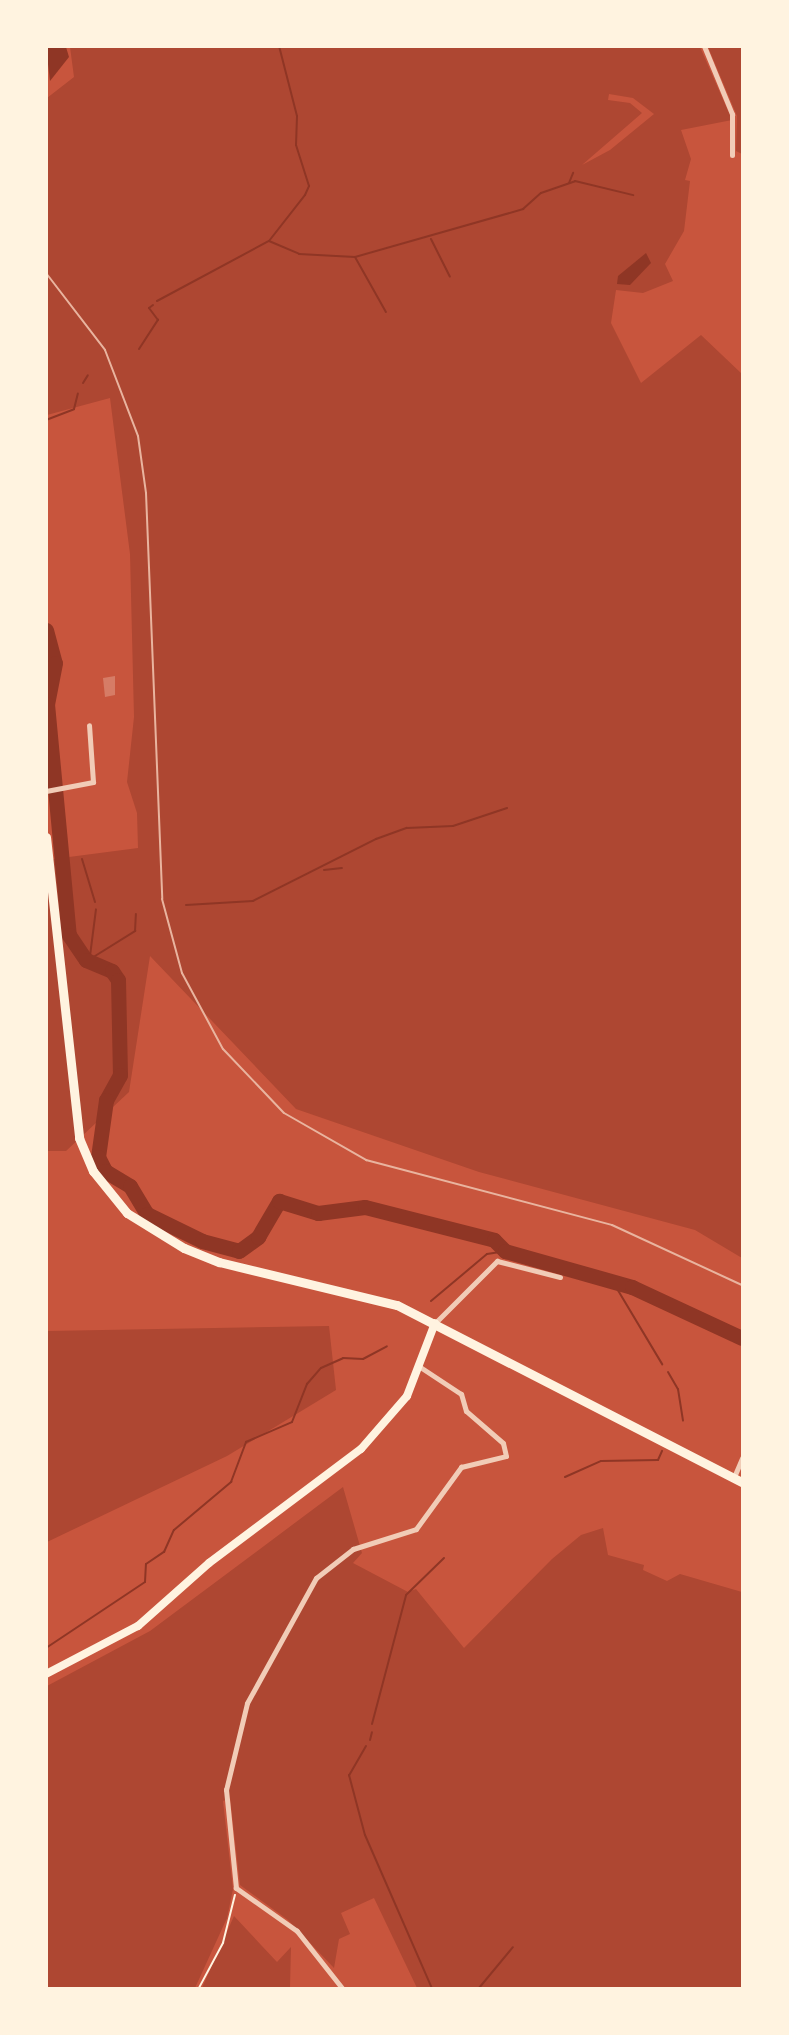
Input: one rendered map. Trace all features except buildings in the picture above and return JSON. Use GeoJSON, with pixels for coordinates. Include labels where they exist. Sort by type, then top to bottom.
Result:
{"type":"FeatureCollection","features":[{"type":"Feature","properties":{"kind":"main road"},"geometry":{"type":"LineString","coordinates":[[46,837],[79,1138],[93,1171],[127,1213],[184,1248],[258,1272],[337,1286],[435,1323],[738,1479]]}},
{"type":"Feature","properties":{"kind":"main road"},"geometry":{"type":"LineString","coordinates":[[46,1674],[138,1626],[210,1563],[340,1467],[400,1408],[420,1366],[435,1323]]}},
{"type":"Feature","properties":{"kind":"street"},"geometry":{"type":"LineString","coordinates":[[704,46],[732,114],[732,155]]}},
{"type":"Feature","properties":{"kind":"street"},"geometry":{"type":"LineString","coordinates":[[48,790],[93,782],[89,725]]}},
{"type":"Feature","properties":{"kind":"street"},"geometry":{"type":"LineString","coordinates":[[435,1323],[497,1261],[560,1277]]}},
{"type":"Feature","properties":{"kind":"street"},"geometry":{"type":"LineString","coordinates":[[342,1989],[297,1931],[236,1888],[226,1790],[247,1703],[316,1578],[365,1544],[416,1529],[461,1467],[501,1460],[507,1451],[466,1411],[461,1394],[420,1366]]}},
{"type":"Feature","properties":{"kind":"street"},"geometry":{"type":"LineString","coordinates":[[738,1479],[742,1458]]}},
{"type":"Feature","properties":{"kind":"path"},"geometry":{"type":"LineString","coordinates":[[199,1989],[223,1943],[236,1888]]}},
{"type":"Feature","properties":{"kind":"shaded area"},"geometry":{"type":"Polygon","coordinates":[[[46,47],[66,47],[69,57],[50,81],[46,47]]]}},
{"type":"Feature","properties":{"kind":"shaded area"},"geometry":{"type":"Polygon","coordinates":[[[70,47],[700,47],[732,120],[681,130],[691,159],[685,180],[690,181],[684,231],[665,264],[673,281],[643,293],[616,290],[611,323],[641,383],[701,335],[742,374],[742,1258],[695,1230],[479,1172],[296,1109],[150,956],[129,1092],[66,1151],[47,1151],[46,860],[138,848],[137,813],[127,782],[134,717],[130,554],[110,398],[47,415],[47,98],[74,77],[70,47]],[[609,94],[608,100],[630,103],[642,113],[582,165],[610,150],[654,114],[633,98],[609,94]]]}},
{"type":"Feature","properties":{"kind":"shaded area"},"geometry":{"type":"Polygon","coordinates":[[[708,47],[742,47],[742,154],[736,151],[737,116],[708,47]]]}},
{"type":"Feature","properties":{"kind":"shaded area"},"geometry":{"type":"Polygon","coordinates":[[[646,253],[651,263],[630,285],[617,284],[618,276],[646,253]]]}},
{"type":"Feature","properties":{"kind":"shaded area"},"geometry":{"type":"Polygon","coordinates":[[[329,1326],[336,1390],[227,1456],[47,1542],[47,1331],[329,1326]]]}},
{"type":"Feature","properties":{"kind":"shaded area"},"geometry":{"type":"Polygon","coordinates":[[[343,1487],[362,1553],[353,1563],[408,1592],[416,1589],[464,1648],[552,1559],[581,1535],[603,1528],[608,1555],[644,1565],[643,1570],[667,1581],[680,1574],[742,1592],[742,1988],[417,1988],[374,1898],[341,1913],[350,1934],[339,1939],[334,1968],[288,1920],[240,1885],[230,1798],[223,1801],[233,1889],[227,1918],[195,1988],[47,1988],[47,1686],[150,1631],[343,1487]]]}},
{"type":"Feature","properties":{"kind":"shaded area"},"geometry":{"type":"Polygon","coordinates":[[[234,1916],[277,1962],[291,1947],[290,1988],[202,1988],[234,1916]]]}},
{"type":"Feature","properties":{"kind":"waterway"},"geometry":{"type":"LineString","coordinates":[[157,301],[269,241],[305,195],[309,186],[296,145],[297,116],[279,46]]}},
{"type":"Feature","properties":{"kind":"waterway"},"geometry":{"type":"LineString","coordinates":[[569,183],[573,173]]}},
{"type":"Feature","properties":{"kind":"waterway"},"geometry":{"type":"LineString","coordinates":[[355,257],[523,209],[541,193],[575,181],[633,195]]}},
{"type":"Feature","properties":{"kind":"waterway"},"geometry":{"type":"LineString","coordinates":[[431,239],[450,277]]}},
{"type":"Feature","properties":{"kind":"waterway"},"geometry":{"type":"LineString","coordinates":[[269,241],[299,254],[355,257],[386,312]]}},
{"type":"Feature","properties":{"kind":"waterway"},"geometry":{"type":"LineString","coordinates":[[139,349],[158,320],[149,308],[153,305]]}},
{"type":"Feature","properties":{"kind":"waterway"},"geometry":{"type":"LineString","coordinates":[[83,383],[88,375]]}},
{"type":"Feature","properties":{"kind":"waterway"},"geometry":{"type":"LineString","coordinates":[[46,420],[74,409],[78,393]]}},
{"type":"Feature","properties":{"kind":"waterway"},"geometry":{"type":"LineString","coordinates":[[46,630],[55,663],[47,704],[69,935],[86,960],[112,971],[118,980],[120,1075],[106,1100],[98,1157],[105,1171],[130,1186],[147,1214],[202,1241],[239,1251],[258,1237],[279,1201],[318,1213],[365,1207],[494,1240],[505,1251],[632,1287],[742,1338]]}},
{"type":"Feature","properties":{"kind":"waterway"},"geometry":{"type":"LineString","coordinates":[[186,905],[253,901],[376,839],[407,828],[453,826],[507,808]]}},
{"type":"Feature","properties":{"kind":"waterway"},"geometry":{"type":"LineString","coordinates":[[82,859],[95,902]]}},
{"type":"Feature","properties":{"kind":"waterway"},"geometry":{"type":"LineString","coordinates":[[324,870],[342,868]]}},
{"type":"Feature","properties":{"kind":"waterway"},"geometry":{"type":"LineString","coordinates":[[90,956],[96,909]]}},
{"type":"Feature","properties":{"kind":"waterway"},"geometry":{"type":"LineString","coordinates":[[87,961],[135,931],[136,914]]}},
{"type":"Feature","properties":{"kind":"waterway"},"geometry":{"type":"LineString","coordinates":[[431,1301],[487,1254],[505,1251]]}},
{"type":"Feature","properties":{"kind":"waterway"},"geometry":{"type":"LineString","coordinates":[[613,1282],[662,1364]]}},
{"type":"Feature","properties":{"kind":"waterway"},"geometry":{"type":"LineString","coordinates":[[46,1648],[145,1582],[146,1564],[164,1552],[174,1530],[231,1482],[246,1442],[292,1422],[307,1384],[321,1368],[343,1358],[363,1359],[387,1346]]}},
{"type":"Feature","properties":{"kind":"waterway"},"geometry":{"type":"LineString","coordinates":[[668,1372],[678,1389],[683,1421]]}},
{"type":"Feature","properties":{"kind":"waterway"},"geometry":{"type":"LineString","coordinates":[[565,1477],[601,1461],[658,1460],[662,1451]]}},
{"type":"Feature","properties":{"kind":"waterway"},"geometry":{"type":"LineString","coordinates":[[372,1724],[406,1595],[444,1558]]}},
{"type":"Feature","properties":{"kind":"waterway"},"geometry":{"type":"LineString","coordinates":[[370,1740],[372,1732]]}},
{"type":"Feature","properties":{"kind":"waterway"},"geometry":{"type":"LineString","coordinates":[[366,1746],[349,1775],[365,1835],[432,1988]]}},
{"type":"Feature","properties":{"kind":"waterway"},"geometry":{"type":"LineString","coordinates":[[479,1988],[513,1947]]}},
{"type":"Feature","properties":{"kind":"railway"},"geometry":{"type":"LineString","coordinates":[[46,273],[105,350],[138,436],[146,493],[162,899],[182,973],[223,1049],[284,1113],[366,1160],[612,1225],[742,1285]]}}]}
